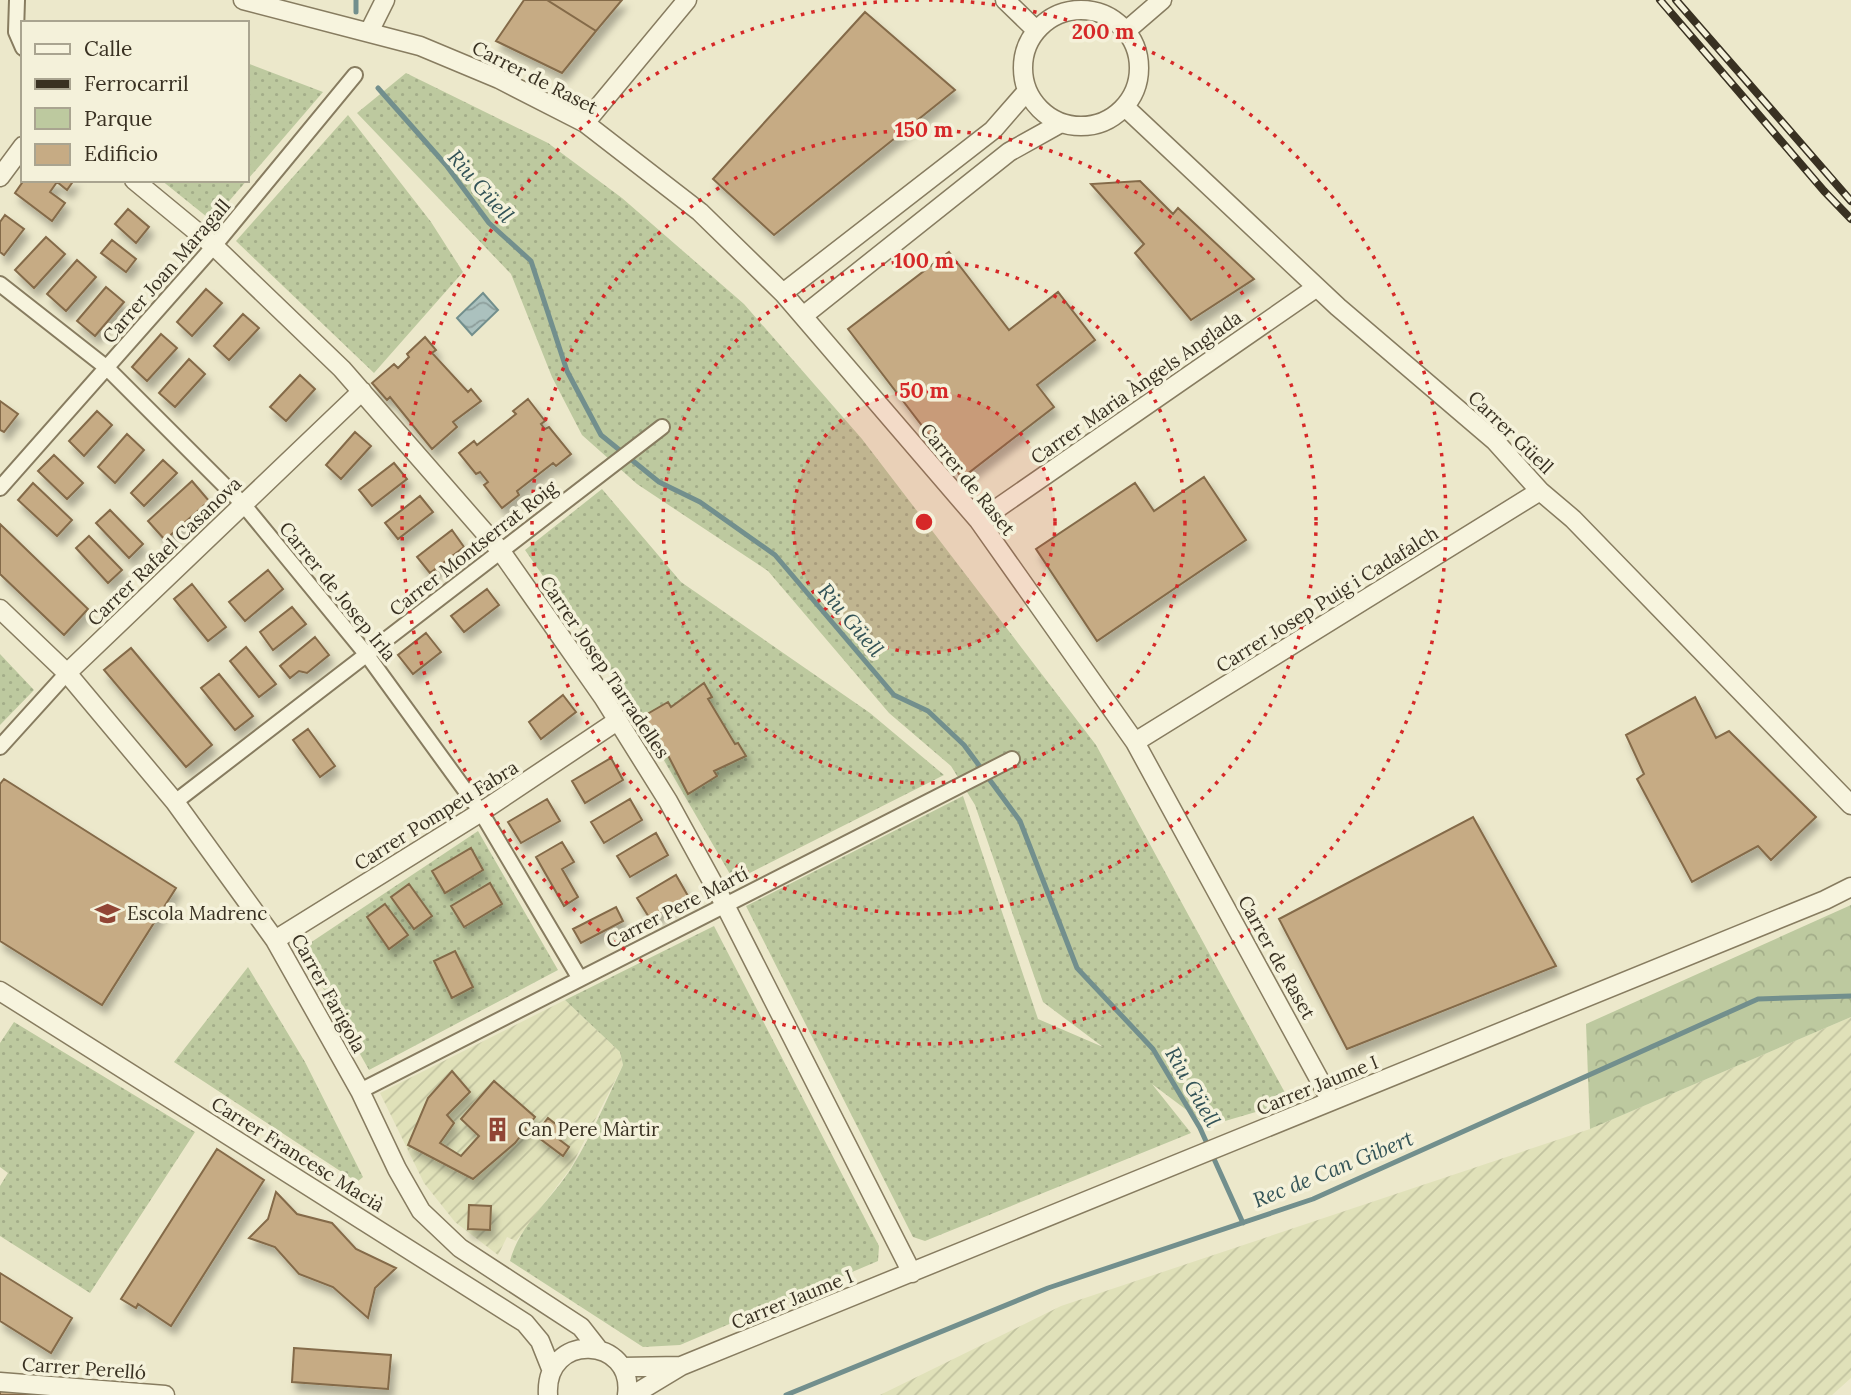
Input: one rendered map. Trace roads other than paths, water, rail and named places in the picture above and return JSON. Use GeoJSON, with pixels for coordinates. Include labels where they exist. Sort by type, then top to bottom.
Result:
{"type":"FeatureCollection","features":[{"type":"Feature","properties":{"kind":"street"},"geometry":{"type":"LineString","coordinates":[[17,0],[16,32],[21,43]]}},
{"type":"Feature","properties":{"kind":"street","name":"Carrer de Raset"},"geometry":{"type":"LineString","coordinates":[[243,0],[370,30],[420,46],[499,79],[585,123],[700,212],[783,293],[979,521],[1135,742],[1331,1101]]}},
{"type":"Feature","properties":{"kind":"street"},"geometry":{"type":"LineString","coordinates":[[370,30],[385,0]]}},
{"type":"Feature","properties":{"kind":"street"},"geometry":{"type":"LineString","coordinates":[[585,123],[687,0]]}},
{"type":"Feature","properties":{"kind":"street"},"geometry":{"type":"LineString","coordinates":[[1005,0],[1037,30]]}},
{"type":"Feature","properties":{"kind":"street"},"geometry":{"type":"LineString","coordinates":[[1126,31],[1162,0]]}},
{"type":"Feature","properties":{"kind":"street"},"geometry":{"type":"LineString","coordinates":[[1085,10],[1105,15],[1126,31],[1135,48],[1139,73],[1137,85],[1125,107],[1100,124],[1085,127],[1061,122],[1043,113],[1027,91],[1023,65],[1025,53],[1037,30],[1053,17],[1085,10]]}},
{"type":"Feature","properties":{"kind":"street","name":"Carrer Joan Maragall"},"geometry":{"type":"LineString","coordinates":[[0,488],[214,246],[355,75]]}},
{"type":"Feature","properties":{"kind":"street"},"geometry":{"type":"LineString","coordinates":[[783,293],[993,130],[1027,91]]}},
{"type":"Feature","properties":{"kind":"street","name":"Carrer Güell"},"geometry":{"type":"LineString","coordinates":[[1125,107],[1317,287],[1495,440],[1540,491],[1573,519],[1851,805]]}},
{"type":"Feature","properties":{"kind":"street"},"geometry":{"type":"LineString","coordinates":[[803,316],[1009,152],[1061,122]]}},
{"type":"Feature","properties":{"kind":"street"},"geometry":{"type":"LineString","coordinates":[[0,177],[21,149]]}},
{"type":"Feature","properties":{"kind":"street","name":"Carrer Josep Tarradelles"},"geometry":{"type":"LineString","coordinates":[[136,182],[214,246],[362,391],[500,550],[603,696],[668,801],[725,905],[912,1273]]}},
{"type":"Feature","properties":{"kind":"street","name":"Carrer de Josep Irla"},"geometry":{"type":"LineString","coordinates":[[0,284],[107,368],[243,504],[368,655],[481,812],[579,979]]}},
{"type":"Feature","properties":{"kind":"street","name":"Carrer Maria Àngels Anglada"},"geometry":{"type":"LineString","coordinates":[[979,521],[1317,287]]}},
{"type":"Feature","properties":{"kind":"street","name":"Carrer Rafael Casanova"},"geometry":{"type":"LineString","coordinates":[[0,747],[67,673],[362,391]]}},
{"type":"Feature","properties":{"kind":"street","name":"Carrer Montserrat Roig"},"geometry":{"type":"LineString","coordinates":[[175,802],[662,427]]}},
{"type":"Feature","properties":{"kind":"street","name":"Carrer Josep Puig i Cadafalch"},"geometry":{"type":"LineString","coordinates":[[1135,742],[1540,491]]}},
{"type":"Feature","properties":{"kind":"street","name":"Carrer Farigola"},"geometry":{"type":"LineString","coordinates":[[0,609],[67,673],[175,802],[275,940],[360,1091],[397,1169],[421,1211],[460,1248],[581,1326],[599,1350],[612,1356],[622,1367]]}},
{"type":"Feature","properties":{"kind":"street","name":"Carrer Pompeu Fabra"},"geometry":{"type":"LineString","coordinates":[[275,940],[481,812],[617,722]]}},
{"type":"Feature","properties":{"kind":"street","name":"Carrer Pere Martí"},"geometry":{"type":"LineString","coordinates":[[360,1091],[1012,759]]}},
{"type":"Feature","properties":{"kind":"street","name":"Carrer Jaume I"},"geometry":{"type":"LineString","coordinates":[[633,1395],[681,1366],[1851,887]]}},
{"type":"Feature","properties":{"kind":"street","name":"Carrer Francesc Macià"},"geometry":{"type":"LineString","coordinates":[[2,997],[525,1323],[540,1341],[552,1371]]}},
{"type":"Feature","properties":{"kind":"street"},"geometry":{"type":"LineString","coordinates":[[548,1395],[552,1371],[561,1358],[575,1350],[599,1350]]}},
{"type":"Feature","properties":{"kind":"street","name":"Carrer Jaume I"},"geometry":{"type":"LineString","coordinates":[[622,1367],[681,1366]]}},
{"type":"Feature","properties":{"kind":"street"},"geometry":{"type":"LineString","coordinates":[[622,1367],[627,1382],[627,1395]]}},
{"type":"Feature","properties":{"kind":"street","name":"Carrer Perelló"},"geometry":{"type":"LineString","coordinates":[[0,1382],[165,1395]]}},
{"type":"Feature","properties":{"kind":"water"},"geometry":{"type":"Polygon","coordinates":[[[483,293],[498,310],[472,335],[457,318],[483,293]]]}},
{"type":"Feature","properties":{"kind":"waterway","name":"Riu Güell"},"geometry":{"type":"LineString","coordinates":[[356,0],[356,12]]}},
{"type":"Feature","properties":{"kind":"waterway","name":"Riu Güell"},"geometry":{"type":"LineString","coordinates":[[378,88],[446,165],[489,223],[531,261],[567,371],[601,435],[659,482],[700,502],[775,555],[894,695],[928,711],[964,745],[1020,821],[1077,968],[1153,1049],[1200,1128],[1243,1223]]}},
{"type":"Feature","properties":{"kind":"waterway","name":"Rec de Can Gibert"},"geometry":{"type":"LineString","coordinates":[[786,1395],[1048,1288],[1313,1199],[1758,999],[1851,996]]}},
{"type":"Feature","properties":{"kind":"railway"},"geometry":{"type":"LineString","coordinates":[[1660,0],[1851,219]]}},
{"type":"Feature","properties":{"kind":"railway"},"geometry":{"type":"LineString","coordinates":[[1676,0],[1851,201]]}},
{"type":"Feature","properties":{"kind":"place","name":"Escola Madrenc"},"geometry":{"type":"Point","coordinates":[107,913]}},
{"type":"Feature","properties":{"kind":"place","name":"Can Pere Màrtir"},"geometry":{"type":"Point","coordinates":[498,1129]}}]}
